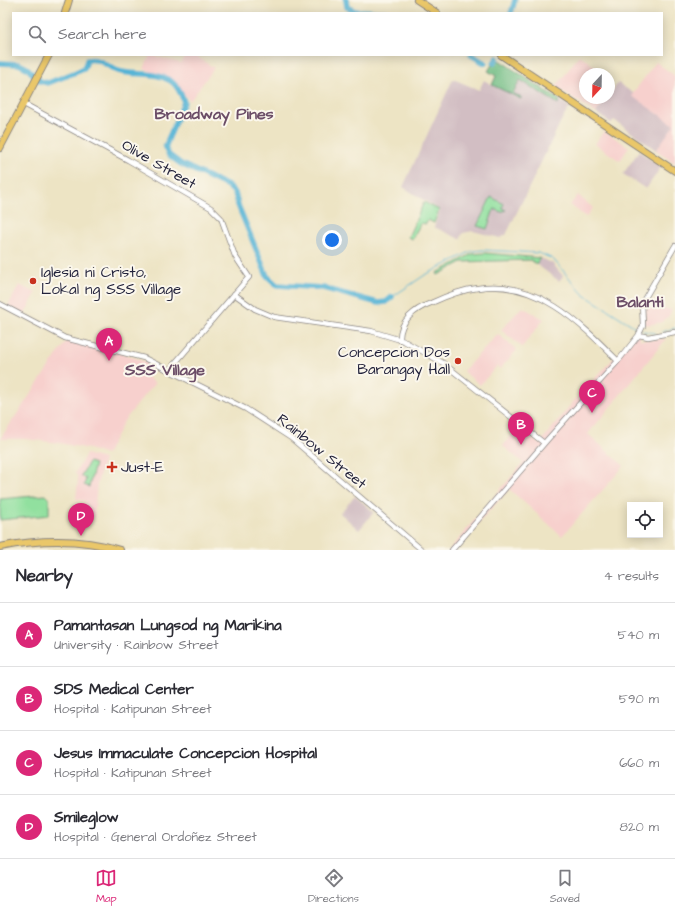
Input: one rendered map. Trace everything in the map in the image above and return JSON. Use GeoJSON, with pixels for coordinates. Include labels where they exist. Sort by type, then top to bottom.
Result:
{"type":"FeatureCollection","features":[{"type":"Feature","properties":{"kind":"main road"},"geometry":{"type":"LineString","coordinates":[[65,12],[69,0]]}},
{"type":"Feature","properties":{"kind":"main road"},"geometry":{"type":"LineString","coordinates":[[417,0],[435,12]]}},
{"type":"Feature","properties":{"kind":"main road"},"geometry":{"type":"LineString","coordinates":[[0,148],[48,56]]}},
{"type":"Feature","properties":{"kind":"main road"},"geometry":{"type":"LineString","coordinates":[[502,56],[675,171]]}},
{"type":"Feature","properties":{"kind":"main road"},"geometry":{"type":"LineString","coordinates":[[0,547],[32,542],[61,540],[95,543],[120,550]]}},
{"type":"Feature","properties":{"kind":"street","name":"Olive Street"},"geometry":{"type":"LineString","coordinates":[[24,104],[128,160],[211,208],[221,218],[236,256],[249,277],[234,294]]}},
{"type":"Feature","properties":{"kind":"street"},"geometry":{"type":"LineString","coordinates":[[452,550],[544,443],[618,361],[641,331],[642,303],[675,246]]}},
{"type":"Feature","properties":{"kind":"street"},"geometry":{"type":"LineString","coordinates":[[400,340],[401,332],[407,320],[425,305],[462,291],[478,288],[508,287],[528,292],[565,313],[618,361]]}},
{"type":"Feature","properties":{"kind":"street"},"geometry":{"type":"LineString","coordinates":[[170,369],[234,294],[255,309],[274,317],[371,331],[400,340],[442,363],[544,443]]}},
{"type":"Feature","properties":{"kind":"street","name":"Rainbow Street"},"geometry":{"type":"LineString","coordinates":[[0,304],[65,338],[125,352],[170,369],[246,409],[291,438],[422,550]]}},
{"type":"Feature","properties":{"kind":"street"},"geometry":{"type":"LineString","coordinates":[[641,331],[648,337],[675,332]]}},
{"type":"Feature","properties":{"kind":"shaded area"},"geometry":{"type":"Polygon","coordinates":[[[150,56],[181,63],[186,56],[196,56],[214,68],[190,101],[172,80],[144,69],[150,56]]]}},
{"type":"Feature","properties":{"kind":"shaded area"},"geometry":{"type":"Polygon","coordinates":[[[578,56],[580,56],[597,68],[579,68],[579,102],[556,87],[578,56]]]}},
{"type":"Feature","properties":{"kind":"shaded area"},"geometry":{"type":"Polygon","coordinates":[[[496,58],[570,107],[561,121],[506,235],[500,238],[473,231],[463,233],[460,239],[434,227],[440,210],[403,187],[453,79],[479,90],[484,80],[492,85],[496,76],[488,71],[496,58]]]}},
{"type":"Feature","properties":{"kind":"shaded area"},"geometry":{"type":"Polygon","coordinates":[[[656,62],[675,76],[675,163],[656,150],[660,145],[631,96],[656,62]]]}},
{"type":"Feature","properties":{"kind":"shaded area"},"geometry":{"type":"Polygon","coordinates":[[[618,83],[633,93],[632,96],[674,125],[656,150],[614,120],[611,123],[596,113],[603,104],[615,104],[615,87],[618,83]]]}},
{"type":"Feature","properties":{"kind":"shaded area"},"geometry":{"type":"Polygon","coordinates":[[[582,104],[603,104],[596,113],[582,104]]]}},
{"type":"Feature","properties":{"kind":"shaded area"},"geometry":{"type":"Polygon","coordinates":[[[604,131],[629,147],[620,161],[595,144],[604,131]]]}},
{"type":"Feature","properties":{"kind":"shaded area"},"geometry":{"type":"Polygon","coordinates":[[[639,151],[661,167],[646,189],[623,174],[639,151]]]}},
{"type":"Feature","properties":{"kind":"shaded area"},"geometry":{"type":"Polygon","coordinates":[[[578,195],[593,208],[586,217],[570,205],[578,195]]]}},
{"type":"Feature","properties":{"kind":"shaded area"},"geometry":{"type":"Polygon","coordinates":[[[540,258],[552,263],[563,276],[559,281],[536,264],[540,258]]]}},
{"type":"Feature","properties":{"kind":"shaded area"},"geometry":{"type":"Polygon","coordinates":[[[19,285],[36,293],[24,315],[8,306],[19,285]]]}},
{"type":"Feature","properties":{"kind":"shaded area"},"geometry":{"type":"Polygon","coordinates":[[[645,305],[672,310],[668,317],[662,322],[648,325],[645,324],[644,318],[646,318],[645,305]]]}},
{"type":"Feature","properties":{"kind":"shaded area"},"geometry":{"type":"Polygon","coordinates":[[[522,307],[544,319],[522,347],[501,330],[522,307]]]}},
{"type":"Feature","properties":{"kind":"shaded area"},"geometry":{"type":"Polygon","coordinates":[[[638,332],[640,333],[640,340],[666,339],[588,434],[624,466],[562,536],[509,489],[454,550],[449,550],[523,463],[503,446],[510,437],[520,428],[539,444],[572,403],[638,332]]]}},
{"type":"Feature","properties":{"kind":"shaded area"},"geometry":{"type":"Polygon","coordinates":[[[498,334],[517,350],[500,369],[497,366],[480,385],[463,371],[498,334]]]}},
{"type":"Feature","properties":{"kind":"shaded area"},"geometry":{"type":"Polygon","coordinates":[[[73,341],[122,353],[155,366],[148,378],[155,383],[124,421],[106,455],[89,449],[59,443],[25,439],[0,439],[66,342],[73,341]]]}},
{"type":"Feature","properties":{"kind":"shaded area"},"geometry":{"type":"Polygon","coordinates":[[[86,454],[104,459],[97,485],[94,518],[83,518],[85,501],[76,499],[78,480],[75,473],[86,454]]]}},
{"type":"Feature","properties":{"kind":"shaded area"},"geometry":{"type":"Polygon","coordinates":[[[355,496],[374,512],[359,530],[340,513],[355,496]]]}},
{"type":"Feature","properties":{"kind":"green space"},"geometry":{"type":"Polygon","coordinates":[[[496,58],[560,100],[558,104],[520,80],[513,93],[521,97],[521,99],[492,85],[496,76],[488,71],[496,58]]]}},
{"type":"Feature","properties":{"kind":"green space"},"geometry":{"type":"Polygon","coordinates":[[[491,197],[504,204],[502,208],[506,210],[501,212],[494,209],[487,229],[477,226],[491,197]]]}},
{"type":"Feature","properties":{"kind":"green space"},"geometry":{"type":"Polygon","coordinates":[[[424,202],[439,210],[434,223],[428,220],[426,224],[421,223],[412,239],[408,237],[424,202]]]}},
{"type":"Feature","properties":{"kind":"green space"},"geometry":{"type":"Polygon","coordinates":[[[485,253],[540,258],[536,264],[531,260],[462,262],[438,275],[437,273],[472,254],[485,253]]]}},
{"type":"Feature","properties":{"kind":"green space"},"geometry":{"type":"Polygon","coordinates":[[[89,462],[95,464],[89,487],[84,485],[86,479],[81,476],[89,462]]]}},
{"type":"Feature","properties":{"kind":"green space"},"geometry":{"type":"Polygon","coordinates":[[[45,495],[49,499],[49,515],[0,520],[0,499],[45,495]]]}},
{"type":"Feature","properties":{"kind":"waterway"},"geometry":{"type":"LineString","coordinates":[[346,0],[347,7],[355,11],[385,12]]}},
{"type":"Feature","properties":{"kind":"waterway"},"geometry":{"type":"LineString","coordinates":[[511,12],[515,0]]}},
{"type":"Feature","properties":{"kind":"waterway"},"geometry":{"type":"LineString","coordinates":[[473,56],[485,63]]}},
{"type":"Feature","properties":{"kind":"waterway"},"geometry":{"type":"LineString","coordinates":[[494,63],[497,58]]}},
{"type":"Feature","properties":{"kind":"waterway"},"geometry":{"type":"LineString","coordinates":[[0,63],[19,64],[27,68],[40,81],[48,83],[84,69],[87,60],[91,59],[99,61],[118,71],[163,77],[176,86],[184,102],[170,135]]}},
{"type":"Feature","properties":{"kind":"waterway"},"geometry":{"type":"LineString","coordinates":[[169,137],[165,148],[169,155],[181,164],[228,186],[235,193],[238,205],[267,276],[277,285],[323,288],[378,303],[386,302],[392,297]]}},
{"type":"Feature","properties":{"kind":"waterway"},"geometry":{"type":"LineString","coordinates":[[392,297],[425,275],[472,251],[483,250],[539,253],[553,259],[583,294],[640,330]]}},
{"type":"Feature","properties":{"kind":"waterway"},"geometry":{"type":"LineString","coordinates":[[662,332],[675,328]]}},
{"type":"Feature","properties":{"kind":"waterway"},"geometry":{"type":"LineString","coordinates":[[643,331],[655,333]]}},
{"type":"Feature","properties":{"kind":"place","name":"Iglesia ni Cristo, Lokal ng SSS Village"},"geometry":{"type":"Point","coordinates":[33,281]}},
{"type":"Feature","properties":{"kind":"place","name":"Pamantasan Lungsod ng Marikina"},"geometry":{"type":"Point","coordinates":[109,361]}},
{"type":"Feature","properties":{"kind":"place","name":"Concepcion Dos Barangay Hall"},"geometry":{"type":"Point","coordinates":[458,361]}},
{"type":"Feature","properties":{"kind":"place","name":"Jesus Immaculate Concepcion Hospital"},"geometry":{"type":"Point","coordinates":[592,413]}},
{"type":"Feature","properties":{"kind":"place","name":"SDS Medical Center"},"geometry":{"type":"Point","coordinates":[521,445]}},
{"type":"Feature","properties":{"kind":"place","name":"Just-E"},"geometry":{"type":"Point","coordinates":[112,467]}},
{"type":"Feature","properties":{"kind":"place","name":"Smileglow"},"geometry":{"type":"Point","coordinates":[81,536]}},
{"type":"Feature","properties":{"kind":"district","name":"Broadway Pines"},"geometry":{"type":"Point","coordinates":[214,113]}},
{"type":"Feature","properties":{"kind":"district","name":"Balanti"},"geometry":{"type":"Point","coordinates":[640,301]}},
{"type":"Feature","properties":{"kind":"district","name":"SSS Village"},"geometry":{"type":"Point","coordinates":[165,369]}}]}
